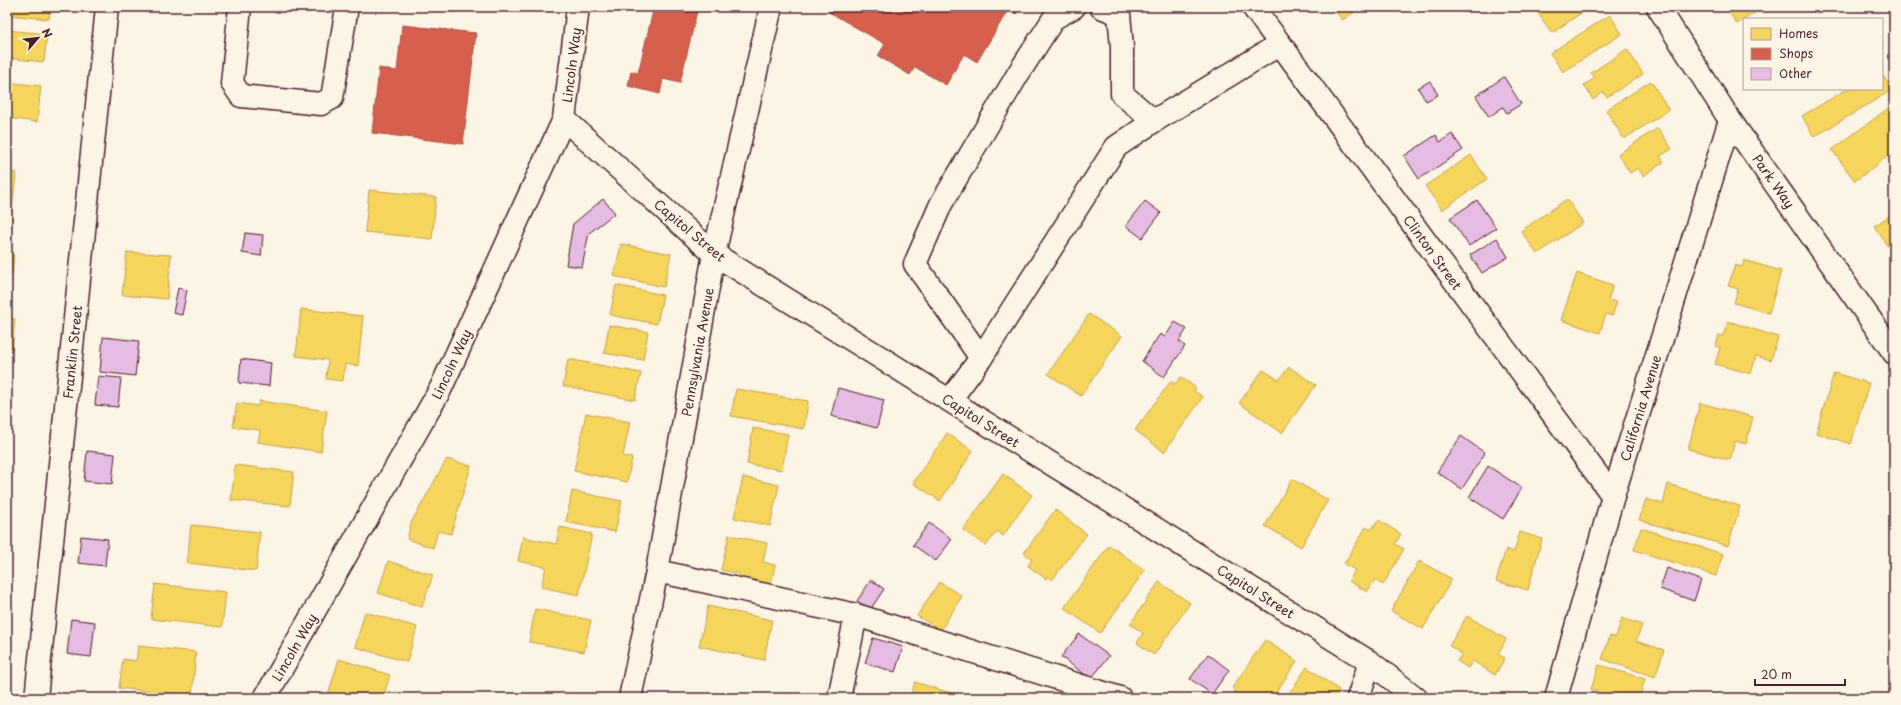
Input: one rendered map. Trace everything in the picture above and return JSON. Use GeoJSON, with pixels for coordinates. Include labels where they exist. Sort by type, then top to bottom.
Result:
{"type":"FeatureCollection","features":[{"type":"Feature","properties":{"kind":"street","name":"Franklin Street"},"geometry":{"type":"LineString","coordinates":[[36,698],[107,7]]}},
{"type":"Feature","properties":{"kind":"street"},"geometry":{"type":"LineString","coordinates":[[240,7],[232,83],[241,96],[321,104],[332,98],[343,8]]}},
{"type":"Feature","properties":{"kind":"street","name":"Lincoln Way"},"geometry":{"type":"LineString","coordinates":[[265,698],[440,390],[564,119],[578,7]]}},
{"type":"Feature","properties":{"kind":"street","name":"Pennsylvania Avenue"},"geometry":{"type":"LineString","coordinates":[[630,698],[657,570],[714,254],[771,7]]}},
{"type":"Feature","properties":{"kind":"street"},"geometry":{"type":"LineString","coordinates":[[980,358],[915,264],[941,204],[1018,74],[1054,18],[1074,7]]}},
{"type":"Feature","properties":{"kind":"street","name":"Clinton Street"},"geometry":{"type":"LineString","coordinates":[[1253,7],[1613,496]]}},
{"type":"Feature","properties":{"kind":"street","name":"Park Way"},"geometry":{"type":"LineString","coordinates":[[1658,7],[1730,120],[1894,352]]}},
{"type":"Feature","properties":{"kind":"street"},"geometry":{"type":"LineString","coordinates":[[1113,9],[1122,47],[1122,94],[1154,121]]}},
{"type":"Feature","properties":{"kind":"street"},"geometry":{"type":"LineString","coordinates":[[950,400],[980,358],[1116,147],[1154,121],[1280,44]]}},
{"type":"Feature","properties":{"kind":"street","name":"Capitol Street"},"geometry":{"type":"LineString","coordinates":[[564,119],[714,254],[1370,662],[1416,698]]}},
{"type":"Feature","properties":{"kind":"street","name":"California Avenue"},"geometry":{"type":"LineString","coordinates":[[1556,698],[1613,496],[1730,120]]}},
{"type":"Feature","properties":{"kind":"street"},"geometry":{"type":"LineString","coordinates":[[657,570],[856,615],[1120,698]]}},
{"type":"Feature","properties":{"kind":"street"},"geometry":{"type":"LineString","coordinates":[[839,698],[856,615]]}},
{"type":"Feature","properties":{"kind":"street"},"geometry":{"type":"LineString","coordinates":[[1358,698],[1370,662]]}},
{"type":"Feature","properties":{"kind":"building: Homes"},"geometry":{"type":"Polygon","coordinates":[[[7,7],[50,7],[49,19],[7,15],[7,7]]]}},
{"type":"Feature","properties":{"kind":"building: Homes"},"geometry":{"type":"Polygon","coordinates":[[[1333,7],[1362,7],[1342,20],[1333,7]]]}},
{"type":"Feature","properties":{"kind":"building: Homes"},"geometry":{"type":"Polygon","coordinates":[[[1545,7],[1590,7],[1552,33],[1537,12],[1545,7]]]}},
{"type":"Feature","properties":{"kind":"building: Homes"},"geometry":{"type":"Polygon","coordinates":[[[1726,7],[1764,7],[1747,18],[1743,18],[1743,20],[1737,24],[1726,7]]]}},
{"type":"Feature","properties":{"kind":"building: Homes"},"geometry":{"type":"Polygon","coordinates":[[[1610,15],[1622,34],[1563,72],[1550,53],[1610,15]]]}},
{"type":"Feature","properties":{"kind":"building: Homes"},"geometry":{"type":"Polygon","coordinates":[[[7,30],[47,34],[44,62],[7,58],[7,30]]]}},
{"type":"Feature","properties":{"kind":"building: Homes"},"geometry":{"type":"Polygon","coordinates":[[[1627,49],[1643,74],[1607,97],[1604,92],[1593,100],[1584,85],[1595,78],[1591,73],[1627,49]]]}},
{"type":"Feature","properties":{"kind":"building: Homes"},"geometry":{"type":"Polygon","coordinates":[[[1883,76],[1892,90],[1814,137],[1802,116],[1845,90],[1883,90],[1883,76]]]}},
{"type":"Feature","properties":{"kind":"building: Homes"},"geometry":{"type":"Polygon","coordinates":[[[1651,81],[1669,110],[1624,139],[1606,110],[1651,81]]]}},
{"type":"Feature","properties":{"kind":"building: Homes"},"geometry":{"type":"Polygon","coordinates":[[[7,82],[41,86],[37,122],[7,118],[7,82]]]}},
{"type":"Feature","properties":{"kind":"building: Homes"},"geometry":{"type":"Polygon","coordinates":[[[1890,107],[1894,113],[1894,152],[1855,181],[1832,150],[1890,107]]]}},
{"type":"Feature","properties":{"kind":"building: Homes"},"geometry":{"type":"Polygon","coordinates":[[[1658,128],[1672,149],[1660,156],[1664,162],[1643,176],[1638,168],[1630,173],[1618,154],[1658,128]]]}},
{"type":"Feature","properties":{"kind":"building: Homes"},"geometry":{"type":"Polygon","coordinates":[[[1471,155],[1487,179],[1442,210],[1425,186],[1471,155]]]}},
{"type":"Feature","properties":{"kind":"building: Homes"},"geometry":{"type":"Polygon","coordinates":[[[7,172],[16,173],[10,230],[7,230],[7,172]]]}},
{"type":"Feature","properties":{"kind":"building: Homes"},"geometry":{"type":"Polygon","coordinates":[[[369,190],[436,197],[432,239],[365,232],[369,190]]]}},
{"type":"Feature","properties":{"kind":"building: Homes"},"geometry":{"type":"Polygon","coordinates":[[[1567,199],[1583,223],[1537,254],[1521,231],[1567,199]]]}},
{"type":"Feature","properties":{"kind":"building: Homes"},"geometry":{"type":"Polygon","coordinates":[[[1894,213],[1894,253],[1893,254],[1874,226],[1894,213]]]}},
{"type":"Feature","properties":{"kind":"building: Homes"},"geometry":{"type":"Polygon","coordinates":[[[621,244],[671,254],[664,287],[614,276],[621,244]]]}},
{"type":"Feature","properties":{"kind":"building: Homes"},"geometry":{"type":"Polygon","coordinates":[[[127,252],[171,255],[167,299],[122,295],[127,252]]]}},
{"type":"Feature","properties":{"kind":"building: Homes"},"geometry":{"type":"Polygon","coordinates":[[[7,254],[14,255],[12,275],[8,275],[7,284],[7,254]]]}},
{"type":"Feature","properties":{"kind":"building: Homes"},"geometry":{"type":"Polygon","coordinates":[[[1744,260],[1781,271],[1769,313],[1734,303],[1738,289],[1728,286],[1735,265],[1742,267],[1744,260]]]}},
{"type":"Feature","properties":{"kind":"building: Homes"},"geometry":{"type":"Polygon","coordinates":[[[1577,273],[1613,285],[1608,300],[1617,302],[1612,316],[1606,314],[1600,333],[1561,320],[1577,273]]]}},
{"type":"Feature","properties":{"kind":"building: Homes"},"geometry":{"type":"Polygon","coordinates":[[[616,285],[663,295],[657,324],[610,315],[616,285]]]}},
{"type":"Feature","properties":{"kind":"building: Homes"},"geometry":{"type":"Polygon","coordinates":[[[301,309],[363,316],[358,366],[345,364],[343,381],[326,379],[328,360],[296,356],[301,309]]]}},
{"type":"Feature","properties":{"kind":"building: Homes"},"geometry":{"type":"Polygon","coordinates":[[[1089,314],[1122,336],[1081,396],[1048,374],[1089,314]]]}},
{"type":"Feature","properties":{"kind":"building: Homes"},"geometry":{"type":"Polygon","coordinates":[[[7,318],[15,319],[12,350],[7,349],[7,318]]]}},
{"type":"Feature","properties":{"kind":"building: Homes"},"geometry":{"type":"Polygon","coordinates":[[[1728,321],[1778,337],[1771,360],[1756,356],[1751,374],[1715,364],[1720,348],[1716,346],[1719,335],[1723,336],[1728,321]]]}},
{"type":"Feature","properties":{"kind":"building: Homes"},"geometry":{"type":"Polygon","coordinates":[[[609,325],[648,332],[643,360],[604,353],[609,325]]]}},
{"type":"Feature","properties":{"kind":"building: Homes"},"geometry":{"type":"Polygon","coordinates":[[[568,359],[641,373],[635,400],[563,386],[568,359]]]}},
{"type":"Feature","properties":{"kind":"building: Homes"},"geometry":{"type":"Polygon","coordinates":[[[1289,367],[1316,385],[1282,433],[1239,403],[1263,370],[1279,380],[1289,367]]]}},
{"type":"Feature","properties":{"kind":"building: Homes"},"geometry":{"type":"Polygon","coordinates":[[[1834,373],[1869,383],[1851,444],[1816,433],[1834,373]]]}},
{"type":"Feature","properties":{"kind":"building: Homes"},"geometry":{"type":"Polygon","coordinates":[[[1181,377],[1196,388],[1194,391],[1203,397],[1164,452],[1135,430],[1171,381],[1175,384],[1181,377]]]}},
{"type":"Feature","properties":{"kind":"building: Homes"},"geometry":{"type":"Polygon","coordinates":[[[736,389],[808,401],[804,429],[731,416],[736,389]]]}},
{"type":"Feature","properties":{"kind":"building: Homes"},"geometry":{"type":"Polygon","coordinates":[[[259,401],[327,411],[321,452],[258,442],[260,430],[233,427],[237,403],[259,406],[259,401]]]}},
{"type":"Feature","properties":{"kind":"building: Homes"},"geometry":{"type":"Polygon","coordinates":[[[1700,403],[1753,417],[1746,444],[1735,441],[1730,460],[1688,449],[1700,403]]]}},
{"type":"Feature","properties":{"kind":"building: Homes"},"geometry":{"type":"Polygon","coordinates":[[[586,413],[630,422],[623,456],[632,458],[627,482],[574,471],[586,413]]]}},
{"type":"Feature","properties":{"kind":"building: Homes"},"geometry":{"type":"Polygon","coordinates":[[[753,428],[788,434],[782,470],[747,464],[753,428]]]}},
{"type":"Feature","properties":{"kind":"building: Homes"},"geometry":{"type":"Polygon","coordinates":[[[947,433],[973,451],[940,501],[913,483],[947,433]]]}},
{"type":"Feature","properties":{"kind":"building: Homes"},"geometry":{"type":"Polygon","coordinates":[[[447,459],[471,466],[451,534],[438,531],[433,548],[407,539],[411,523],[447,459]]]}},
{"type":"Feature","properties":{"kind":"building: Homes"},"geometry":{"type":"Polygon","coordinates":[[[235,465],[294,472],[290,506],[231,500],[235,465]]]}},
{"type":"Feature","properties":{"kind":"building: Homes"},"geometry":{"type":"Polygon","coordinates":[[[1003,474],[1032,495],[1003,536],[997,531],[986,546],[963,530],[1003,474]]]}},
{"type":"Feature","properties":{"kind":"building: Homes"},"geometry":{"type":"Polygon","coordinates":[[[743,477],[779,485],[770,526],[734,518],[743,477]]]}},
{"type":"Feature","properties":{"kind":"building: Homes"},"geometry":{"type":"Polygon","coordinates":[[[1292,479],[1328,500],[1301,547],[1265,526],[1292,479]]]}},
{"type":"Feature","properties":{"kind":"building: Homes"},"geometry":{"type":"Polygon","coordinates":[[[1668,484],[1740,506],[1728,546],[1639,520],[1646,499],[1663,504],[1668,484]]]}},
{"type":"Feature","properties":{"kind":"building: Homes"},"geometry":{"type":"Polygon","coordinates":[[[572,491],[622,501],[615,532],[566,522],[572,491]]]}},
{"type":"Feature","properties":{"kind":"building: Homes"},"geometry":{"type":"Polygon","coordinates":[[[1055,510],[1087,534],[1052,580],[1047,576],[1046,579],[1028,566],[1032,559],[1024,553],[1055,510]]]}},
{"type":"Feature","properties":{"kind":"building: Homes"},"geometry":{"type":"Polygon","coordinates":[[[1378,520],[1401,534],[1395,544],[1404,549],[1383,585],[1375,580],[1367,592],[1349,581],[1355,570],[1344,564],[1366,527],[1371,530],[1378,520]]]}},
{"type":"Feature","properties":{"kind":"building: Homes"},"geometry":{"type":"Polygon","coordinates":[[[191,525],[260,532],[256,571],[187,563],[191,525]]]}},
{"type":"Feature","properties":{"kind":"building: Homes"},"geometry":{"type":"Polygon","coordinates":[[[560,527],[592,534],[579,595],[541,587],[546,567],[518,561],[523,537],[556,544],[560,527]]]}},
{"type":"Feature","properties":{"kind":"building: Homes"},"geometry":{"type":"Polygon","coordinates":[[[1641,528],[1723,554],[1716,576],[1634,550],[1641,528]]]}},
{"type":"Feature","properties":{"kind":"building: Homes"},"geometry":{"type":"Polygon","coordinates":[[[1520,532],[1542,539],[1528,590],[1496,581],[1506,549],[1514,552],[1520,532]]]}},
{"type":"Feature","properties":{"kind":"building: Homes"},"geometry":{"type":"Polygon","coordinates":[[[729,535],[767,543],[763,562],[775,565],[770,589],[738,582],[740,574],[721,570],[729,535]]]}},
{"type":"Feature","properties":{"kind":"building: Homes"},"geometry":{"type":"Polygon","coordinates":[[[1109,545],[1145,570],[1100,633],[1064,608],[1109,545]]]}},
{"type":"Feature","properties":{"kind":"building: Homes"},"geometry":{"type":"Polygon","coordinates":[[[388,561],[433,575],[422,607],[378,593],[388,561]]]}},
{"type":"Feature","properties":{"kind":"building: Homes"},"geometry":{"type":"Polygon","coordinates":[[[1419,561],[1452,579],[1423,629],[1391,611],[1419,561]]]}},
{"type":"Feature","properties":{"kind":"building: Homes"},"geometry":{"type":"Polygon","coordinates":[[[939,582],[962,596],[941,630],[917,616],[939,582]]]}},
{"type":"Feature","properties":{"kind":"building: Homes"},"geometry":{"type":"Polygon","coordinates":[[[1159,582],[1190,603],[1154,655],[1137,643],[1143,633],[1130,624],[1159,582]]]}},
{"type":"Feature","properties":{"kind":"building: Homes"},"geometry":{"type":"Polygon","coordinates":[[[155,584],[226,592],[222,627],[151,619],[155,584]]]}},
{"type":"Feature","properties":{"kind":"building: Homes"},"geometry":{"type":"Polygon","coordinates":[[[708,606],[772,620],[764,660],[699,646],[708,606]]]}},
{"type":"Feature","properties":{"kind":"building: Homes"},"geometry":{"type":"Polygon","coordinates":[[[535,609],[591,620],[584,652],[529,642],[535,609]]]}},
{"type":"Feature","properties":{"kind":"building: Homes"},"geometry":{"type":"Polygon","coordinates":[[[365,612],[417,627],[407,662],[355,647],[365,612]]]}},
{"type":"Feature","properties":{"kind":"building: Homes"},"geometry":{"type":"Polygon","coordinates":[[[1467,616],[1506,639],[1498,654],[1505,658],[1495,675],[1473,661],[1468,668],[1457,661],[1462,654],[1449,646],[1467,616]]]}},
{"type":"Feature","properties":{"kind":"building: Homes"},"geometry":{"type":"Polygon","coordinates":[[[1622,618],[1642,625],[1636,641],[1664,650],[1655,677],[1602,659],[1610,636],[1616,637],[1622,618]]]}},
{"type":"Feature","properties":{"kind":"building: Homes"},"geometry":{"type":"Polygon","coordinates":[[[1265,640],[1297,661],[1272,698],[1232,698],[1236,692],[1232,688],[1265,640]]]}},
{"type":"Feature","properties":{"kind":"building: Homes"},"geometry":{"type":"Polygon","coordinates":[[[138,646],[196,652],[192,696],[119,688],[123,659],[136,661],[138,646]]]}},
{"type":"Feature","properties":{"kind":"building: Homes"},"geometry":{"type":"Polygon","coordinates":[[[339,659],[390,675],[383,698],[340,698],[328,695],[339,659]]]}},
{"type":"Feature","properties":{"kind":"building: Homes"},"geometry":{"type":"Polygon","coordinates":[[[1599,665],[1645,679],[1639,698],[1618,698],[1591,689],[1599,665]]]}},
{"type":"Feature","properties":{"kind":"building: Homes"},"geometry":{"type":"Polygon","coordinates":[[[1307,667],[1339,690],[1337,698],[1286,698],[1307,667]]]}},
{"type":"Feature","properties":{"kind":"building: Homes"},"geometry":{"type":"Polygon","coordinates":[[[915,682],[967,698],[910,698],[915,682]]]}},
{"type":"Feature","properties":{"kind":"building: Shops"},"geometry":{"type":"Polygon","coordinates":[[[654,7],[698,7],[680,83],[663,79],[660,94],[628,86],[631,71],[638,73],[654,7]]]}},
{"type":"Feature","properties":{"kind":"building: Shops"},"geometry":{"type":"Polygon","coordinates":[[[832,7],[1020,7],[1016,14],[1008,10],[977,62],[964,54],[946,85],[915,67],[910,75],[878,56],[885,44],[829,12],[832,7]]]}},
{"type":"Feature","properties":{"kind":"building: Shops"},"geometry":{"type":"Polygon","coordinates":[[[402,25],[476,33],[463,144],[372,133],[379,68],[397,71],[402,25]]]}},
{"type":"Feature","properties":{"kind":"building: Other"},"geometry":{"type":"Polygon","coordinates":[[[1504,77],[1521,104],[1507,113],[1503,107],[1489,117],[1476,96],[1504,77]]]}},
{"type":"Feature","properties":{"kind":"building: Other"},"geometry":{"type":"Polygon","coordinates":[[[1430,81],[1438,95],[1426,101],[1418,88],[1430,81]]]}},
{"type":"Feature","properties":{"kind":"building: Other"},"geometry":{"type":"Polygon","coordinates":[[[1452,134],[1463,150],[1419,179],[1404,156],[1436,135],[1440,142],[1452,134]]]}},
{"type":"Feature","properties":{"kind":"building: Other"},"geometry":{"type":"Polygon","coordinates":[[[603,199],[615,213],[589,233],[582,267],[566,265],[573,224],[603,199]]]}},
{"type":"Feature","properties":{"kind":"building: Other"},"geometry":{"type":"Polygon","coordinates":[[[1477,200],[1496,228],[1469,246],[1450,218],[1477,200]]]}},
{"type":"Feature","properties":{"kind":"building: Other"},"geometry":{"type":"Polygon","coordinates":[[[1145,201],[1161,213],[1142,238],[1126,226],[1145,201]]]}},
{"type":"Feature","properties":{"kind":"building: Other"},"geometry":{"type":"Polygon","coordinates":[[[245,233],[263,235],[261,256],[242,253],[245,233]]]}},
{"type":"Feature","properties":{"kind":"building: Other"},"geometry":{"type":"Polygon","coordinates":[[[1497,238],[1508,257],[1482,273],[1470,255],[1497,238]]]}},
{"type":"Feature","properties":{"kind":"building: Other"},"geometry":{"type":"Polygon","coordinates":[[[178,288],[187,290],[182,315],[173,313],[178,288]]]}},
{"type":"Feature","properties":{"kind":"building: Other"},"geometry":{"type":"Polygon","coordinates":[[[1175,322],[1187,329],[1179,341],[1185,346],[1164,377],[1142,361],[1160,334],[1165,337],[1175,322]]]}},
{"type":"Feature","properties":{"kind":"building: Other"},"geometry":{"type":"Polygon","coordinates":[[[103,337],[139,341],[135,376],[100,372],[103,337]]]}},
{"type":"Feature","properties":{"kind":"building: Other"},"geometry":{"type":"Polygon","coordinates":[[[241,359],[271,363],[269,386],[239,383],[241,359]]]}},
{"type":"Feature","properties":{"kind":"building: Other"},"geometry":{"type":"Polygon","coordinates":[[[98,376],[121,378],[118,407],[95,405],[98,376]]]}},
{"type":"Feature","properties":{"kind":"building: Other"},"geometry":{"type":"Polygon","coordinates":[[[838,388],[884,400],[877,428],[831,416],[838,388]]]}},
{"type":"Feature","properties":{"kind":"building: Other"},"geometry":{"type":"Polygon","coordinates":[[[1461,436],[1485,453],[1462,489],[1437,472],[1461,436]]]}},
{"type":"Feature","properties":{"kind":"building: Other"},"geometry":{"type":"Polygon","coordinates":[[[87,451],[115,454],[112,484],[84,481],[87,451]]]}},
{"type":"Feature","properties":{"kind":"building: Other"},"geometry":{"type":"Polygon","coordinates":[[[1488,466],[1522,488],[1503,519],[1469,497],[1488,466]]]}},
{"type":"Feature","properties":{"kind":"building: Other"},"geometry":{"type":"Polygon","coordinates":[[[929,523],[952,539],[936,561],[913,545],[929,523]]]}},
{"type":"Feature","properties":{"kind":"building: Other"},"geometry":{"type":"Polygon","coordinates":[[[81,536],[108,539],[105,566],[78,563],[81,536]]]}},
{"type":"Feature","properties":{"kind":"building: Other"},"geometry":{"type":"Polygon","coordinates":[[[1667,568],[1701,580],[1694,601],[1660,589],[1667,568]]]}},
{"type":"Feature","properties":{"kind":"building: Other"},"geometry":{"type":"Polygon","coordinates":[[[871,580],[884,589],[870,610],[857,601],[871,580]]]}},
{"type":"Feature","properties":{"kind":"building: Other"},"geometry":{"type":"Polygon","coordinates":[[[71,619],[95,622],[91,657],[67,654],[71,619]]]}},
{"type":"Feature","properties":{"kind":"building: Other"},"geometry":{"type":"Polygon","coordinates":[[[1079,634],[1109,656],[1091,679],[1061,657],[1079,634]]]}},
{"type":"Feature","properties":{"kind":"building: Other"},"geometry":{"type":"Polygon","coordinates":[[[873,638],[903,647],[895,672],[865,663],[873,638]]]}},
{"type":"Feature","properties":{"kind":"building: Other"},"geometry":{"type":"Polygon","coordinates":[[[1208,654],[1229,670],[1212,694],[1190,679],[1208,654]]]}}]}
